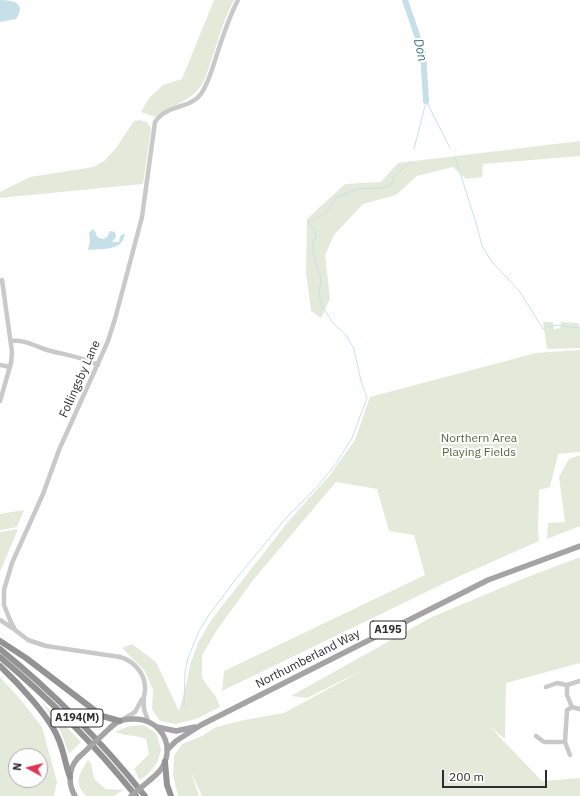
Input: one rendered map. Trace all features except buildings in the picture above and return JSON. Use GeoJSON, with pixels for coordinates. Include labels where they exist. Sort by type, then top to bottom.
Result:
{"type":"FeatureCollection","features":[{"type":"Feature","properties":{"kind":"highway","name":"A194(M)"},"geometry":{"type":"LineString","coordinates":[[0,641],[26,658],[102,716],[122,720]]}},
{"type":"Feature","properties":{"kind":"highway","name":"A194(M)"},"geometry":{"type":"LineString","coordinates":[[0,649],[25,670],[74,716],[117,761],[145,796]]}},
{"type":"Feature","properties":{"kind":"highway","name":"A194(M)"},"geometry":{"type":"LineString","coordinates":[[0,657],[22,675],[73,724],[111,765],[136,796]]}},
{"type":"Feature","properties":{"kind":"highway","name":"A194(M)"},"geometry":{"type":"LineString","coordinates":[[0,666],[38,708],[54,729],[70,777]]}},
{"type":"Feature","properties":{"kind":"highway"},"geometry":{"type":"LineString","coordinates":[[165,762],[167,785],[171,796]]}},
{"type":"Feature","properties":{"kind":"main road","name":"Northumberland Way"},"geometry":{"type":"LineString","coordinates":[[167,750],[176,741],[201,725],[488,580],[580,546]]}},
{"type":"Feature","properties":{"kind":"main road"},"geometry":{"type":"LineString","coordinates":[[70,796],[71,769],[78,758],[111,727],[122,720],[143,719],[157,727],[165,739],[167,750],[165,762],[161,769],[150,780],[130,796]]}},
{"type":"Feature","properties":{"kind":"main road","name":"Northumberland Way"},"geometry":{"type":"LineString","coordinates":[[157,727],[176,731],[201,725]]}},
{"type":"Feature","properties":{"kind":"main road"},"geometry":{"type":"LineString","coordinates":[[71,789],[75,796]]}},
{"type":"Feature","properties":{"kind":"street","name":"Follingsby Lane"},"geometry":{"type":"LineString","coordinates":[[148,721],[144,709],[145,684],[142,675],[134,664],[126,658],[41,645],[28,640],[15,630],[8,617],[4,605],[4,590],[12,563],[43,494],[59,450],[98,365],[116,319],[142,217],[155,122],[167,111],[185,106],[201,94],[210,76],[238,0]]}},
{"type":"Feature","properties":{"kind":"street"},"geometry":{"type":"LineString","coordinates":[[0,401],[10,367],[12,352],[2,280]]}},
{"type":"Feature","properties":{"kind":"street"},"geometry":{"type":"LineString","coordinates":[[11,341],[21,341],[47,350],[84,358],[98,365]]}},
{"type":"Feature","properties":{"kind":"street"},"geometry":{"type":"LineString","coordinates":[[0,365],[10,367]]}},
{"type":"Feature","properties":{"kind":"street"},"geometry":{"type":"LineString","coordinates":[[0,620],[15,630]]}},
{"type":"Feature","properties":{"kind":"street"},"geometry":{"type":"LineString","coordinates":[[546,687],[557,683],[567,685],[580,681]]}},
{"type":"Feature","properties":{"kind":"street"},"geometry":{"type":"LineString","coordinates":[[567,685],[567,695],[572,707]]}},
{"type":"Feature","properties":{"kind":"street"},"geometry":{"type":"LineString","coordinates":[[122,720],[135,712],[144,696]]}},
{"type":"Feature","properties":{"kind":"street"},"geometry":{"type":"LineString","coordinates":[[570,755],[565,742],[567,710],[572,707],[580,709]]}},
{"type":"Feature","properties":{"kind":"street"},"geometry":{"type":"LineString","coordinates":[[536,736],[543,744],[565,742]]}},
{"type":"Feature","properties":{"kind":"green space"},"geometry":{"type":"Polygon","coordinates":[[[214,0],[234,0],[222,27],[203,83],[197,91],[187,99],[156,117],[141,112],[149,98],[163,85],[182,79],[214,0]]]}},
{"type":"Feature","properties":{"kind":"green space"},"geometry":{"type":"Polygon","coordinates":[[[140,120],[147,122],[151,129],[143,184],[0,198],[0,192],[30,177],[93,167],[104,161],[116,148],[134,121],[140,120]]]}},
{"type":"Feature","properties":{"kind":"green space"},"geometry":{"type":"Polygon","coordinates":[[[580,141],[580,156],[483,164],[482,177],[466,179],[453,167],[417,176],[396,195],[363,204],[334,235],[325,255],[330,299],[321,318],[311,311],[306,273],[307,219],[345,184],[381,182],[398,163],[580,141]]]}},
{"type":"Feature","properties":{"kind":"green space"},"geometry":{"type":"Polygon","coordinates":[[[543,322],[553,322],[554,329],[560,328],[561,322],[578,323],[580,329],[580,348],[547,349],[543,322]]]}},
{"type":"Feature","properties":{"kind":"green space","name":"Northern Area Playing Fields"},"geometry":{"type":"Polygon","coordinates":[[[580,350],[580,452],[558,454],[550,487],[539,490],[539,541],[451,580],[222,691],[224,671],[425,575],[414,535],[389,531],[377,489],[336,482],[253,580],[217,630],[202,655],[202,678],[216,697],[220,707],[196,719],[176,724],[160,721],[152,709],[153,690],[145,671],[122,648],[132,644],[156,662],[179,711],[190,665],[198,643],[212,619],[288,522],[330,475],[355,440],[370,397],[536,353],[580,350]]]}},
{"type":"Feature","properties":{"kind":"green space"},"geometry":{"type":"Polygon","coordinates":[[[580,455],[580,526],[547,539],[548,523],[565,522],[559,477],[569,459],[580,455]]]}},
{"type":"Feature","properties":{"kind":"green space"},"geometry":{"type":"Polygon","coordinates":[[[24,510],[17,527],[0,530],[0,514],[24,510]]]}},
{"type":"Feature","properties":{"kind":"green space"},"geometry":{"type":"Polygon","coordinates":[[[18,529],[0,572],[0,532],[18,529]]]}},
{"type":"Feature","properties":{"kind":"green space"},"geometry":{"type":"Polygon","coordinates":[[[580,557],[580,663],[506,683],[505,739],[489,726],[542,781],[580,778],[580,796],[202,796],[191,772],[199,796],[178,796],[173,776],[174,756],[182,744],[202,736],[216,727],[284,713],[363,670],[307,698],[291,696],[432,617],[520,580],[580,557]]]}},
{"type":"Feature","properties":{"kind":"green space"},"geometry":{"type":"Polygon","coordinates":[[[0,677],[21,700],[42,727],[48,748],[8,748],[8,788],[48,788],[48,749],[57,782],[54,796],[0,796],[0,677]]]}},
{"type":"Feature","properties":{"kind":"green space"},"geometry":{"type":"Polygon","coordinates":[[[41,701],[81,742],[69,754],[60,730],[41,701]]]}},
{"type":"Feature","properties":{"kind":"green space"},"geometry":{"type":"Polygon","coordinates":[[[144,725],[157,734],[161,750],[157,763],[148,774],[140,780],[134,769],[149,754],[146,739],[115,732],[129,726],[144,725]]]}},
{"type":"Feature","properties":{"kind":"green space"},"geometry":{"type":"Polygon","coordinates":[[[88,760],[91,763],[94,779],[106,789],[123,790],[114,796],[86,796],[80,786],[79,778],[88,760]]]}},
{"type":"Feature","properties":{"kind":"water"},"geometry":{"type":"Polygon","coordinates":[[[0,0],[14,2],[19,6],[19,14],[16,19],[0,22],[0,0]]]}},
{"type":"Feature","properties":{"kind":"water"},"geometry":{"type":"Polygon","coordinates":[[[93,229],[97,237],[103,239],[107,237],[110,231],[115,232],[116,237],[112,242],[119,242],[120,236],[125,233],[123,239],[116,246],[106,249],[88,250],[90,241],[89,233],[93,229]]]}},
{"type":"Feature","properties":{"kind":"waterway","name":"Don"},"geometry":{"type":"LineString","coordinates":[[405,0],[423,53],[426,101]]}},
{"type":"Feature","properties":{"kind":"waterway"},"geometry":{"type":"LineString","coordinates":[[426,101],[450,148]]}},
{"type":"Feature","properties":{"kind":"waterway"},"geometry":{"type":"LineString","coordinates":[[414,149],[426,102]]}},
{"type":"Feature","properties":{"kind":"waterway"},"geometry":{"type":"LineString","coordinates":[[455,157],[482,246],[492,262],[520,292],[543,329],[556,325],[580,328]]}},
{"type":"Feature","properties":{"kind":"waterway"},"geometry":{"type":"LineString","coordinates":[[184,706],[185,672],[188,658],[199,631],[235,580],[286,518],[318,486],[337,462],[352,438],[367,398],[361,381],[354,349],[346,335],[333,323],[322,306],[319,295],[321,277],[316,265],[312,245],[316,236],[314,230],[308,222],[325,214],[338,196],[357,189],[383,188],[391,185],[394,177],[411,161]]}}]}
